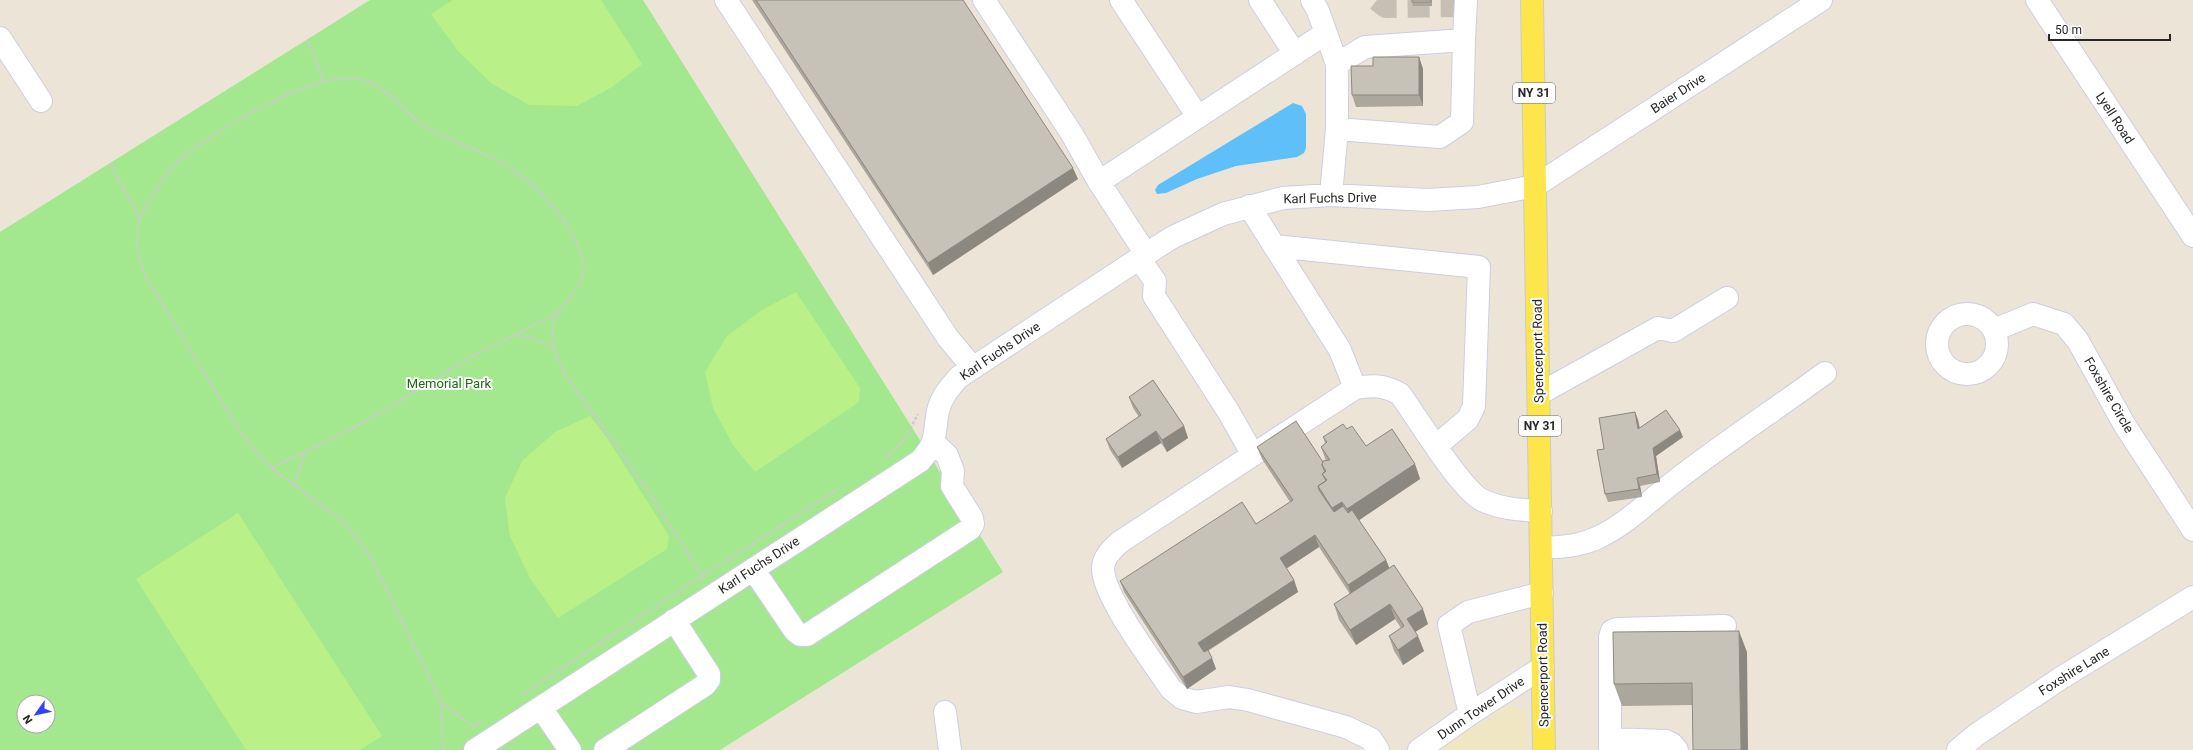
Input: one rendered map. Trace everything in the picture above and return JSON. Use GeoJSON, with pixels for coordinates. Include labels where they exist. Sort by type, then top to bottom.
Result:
{"type":"FeatureCollection","features":[{"type":"Feature","properties":{"kind":"main road","name":"Spencerport Road"},"geometry":{"type":"LineString","coordinates":[[1532,0],[1544,750]]}},
{"type":"Feature","properties":{"kind":"street"},"geometry":{"type":"LineString","coordinates":[[726,0],[948,338],[973,368]]}},
{"type":"Feature","properties":{"kind":"street"},"geometry":{"type":"LineString","coordinates":[[984,0],[1072,134],[1143,256],[1155,281],[1154,296],[1228,411],[1253,455]]}},
{"type":"Feature","properties":{"kind":"street"},"geometry":{"type":"LineString","coordinates":[[1121,0],[1198,117]]}},
{"type":"Feature","properties":{"kind":"street"},"geometry":{"type":"LineString","coordinates":[[1260,0],[1295,54]]}},
{"type":"Feature","properties":{"kind":"street"},"geometry":{"type":"LineString","coordinates":[[1312,0],[1318,11],[1337,64],[1337,129],[1331,195]]}},
{"type":"Feature","properties":{"kind":"street"},"geometry":{"type":"LineString","coordinates":[[1337,129],[1440,137],[1462,122],[1466,0]]}},
{"type":"Feature","properties":{"kind":"street","name":"Baier Drive"},"geometry":{"type":"LineString","coordinates":[[1535,186],[1821,0]]}},
{"type":"Feature","properties":{"kind":"street","name":"Lyell Road"},"geometry":{"type":"LineString","coordinates":[[2037,0],[2193,236]]}},
{"type":"Feature","properties":{"kind":"street"},"geometry":{"type":"LineString","coordinates":[[1099,182],[1326,33]]}},
{"type":"Feature","properties":{"kind":"street"},"geometry":{"type":"LineString","coordinates":[[0,38],[41,101]]}},
{"type":"Feature","properties":{"kind":"street"},"geometry":{"type":"LineString","coordinates":[[1337,64],[1365,47],[1464,40]]}},
{"type":"Feature","properties":{"kind":"street","name":"Karl Fuchs Drive"},"geometry":{"type":"LineString","coordinates":[[477,740],[541,708],[714,594],[908,470],[920,461],[934,443],[938,410],[950,387],[973,368],[1143,256],[1197,225],[1249,206],[1283,198],[1331,195],[1435,200],[1478,197],[1535,186]]}},
{"type":"Feature","properties":{"kind":"street"},"geometry":{"type":"LineString","coordinates":[[1249,206],[1340,350],[1355,388]]}},
{"type":"Feature","properties":{"kind":"street"},"geometry":{"type":"LineString","coordinates":[[1274,246],[1479,267],[1474,406],[1468,419],[1436,446]]}},
{"type":"Feature","properties":{"kind":"street"},"geometry":{"type":"LineString","coordinates":[[1539,394],[1658,328],[1673,331],[1727,298]]}},
{"type":"Feature","properties":{"kind":"street","name":"Foxshire Circle"},"geometry":{"type":"LineString","coordinates":[[1994,330],[2033,314],[2064,324],[2078,341],[2124,424],[2193,530]]}},
{"type":"Feature","properties":{"kind":"street"},"geometry":{"type":"LineString","coordinates":[[1541,548],[1583,544],[1602,536],[1624,523],[1675,481],[1826,373]]}},
{"type":"Feature","properties":{"kind":"street"},"geometry":{"type":"LineString","coordinates":[[1378,750],[1370,739],[1346,726],[1248,700],[1229,697],[1196,702],[1182,698],[1171,689],[1109,594],[1102,568],[1109,552],[1120,542],[1355,388],[1374,384],[1389,387],[1400,394],[1465,487],[1480,500],[1505,508],[1541,511]]}},
{"type":"Feature","properties":{"kind":"street"},"geometry":{"type":"LineString","coordinates":[[753,569],[795,631],[800,635],[807,635],[970,529],[973,524],[972,518],[952,486],[953,471],[947,455],[934,443]]}},
{"type":"Feature","properties":{"kind":"street"},"geometry":{"type":"LineString","coordinates":[[1470,714],[1449,625],[1468,612],[1542,592]]}},
{"type":"Feature","properties":{"kind":"street","name":"Foxshire Lane"},"geometry":{"type":"LineString","coordinates":[[1958,750],[1976,735],[2061,678],[2193,597]]}},
{"type":"Feature","properties":{"kind":"street"},"geometry":{"type":"LineString","coordinates":[[605,750],[705,685],[709,680],[709,674],[674,620]]}},
{"type":"Feature","properties":{"kind":"street"},"geometry":{"type":"LineString","coordinates":[[1677,750],[1672,744],[1666,741],[1610,744],[1610,637],[1612,631],[1618,629],[1725,626]]}},
{"type":"Feature","properties":{"kind":"street","name":"Dunn Tower Drive"},"geometry":{"type":"LineString","coordinates":[[1419,750],[1470,714],[1543,667]]}},
{"type":"Feature","properties":{"kind":"street"},"geometry":{"type":"LineString","coordinates":[[541,708],[570,750]]}},
{"type":"Feature","properties":{"kind":"street"},"geometry":{"type":"LineString","coordinates":[[945,712],[950,750]]}},
{"type":"Feature","properties":{"kind":"path"},"geometry":{"type":"LineString","coordinates":[[307,40],[325,82]]}},
{"type":"Feature","properties":{"kind":"path"},"geometry":{"type":"LineString","coordinates":[[438,750],[443,748],[441,702],[372,560],[357,538],[340,519],[271,468],[252,447],[147,279],[138,258],[136,238],[140,218],[155,189],[175,166],[193,150],[241,119],[274,101],[325,82],[355,78],[373,83],[423,125],[509,168],[548,201],[565,223],[579,248],[584,263],[582,277],[576,290],[558,313],[553,323],[553,348],[565,375],[646,488],[714,594]]}},
{"type":"Feature","properties":{"kind":"path"},"geometry":{"type":"LineString","coordinates":[[110,163],[140,218]]}},
{"type":"Feature","properties":{"kind":"path"},"geometry":{"type":"LineString","coordinates":[[271,468],[389,408],[471,357],[558,313]]}},
{"type":"Feature","properties":{"kind":"path"},"geometry":{"type":"LineString","coordinates":[[515,335],[534,339],[553,348]]}},
{"type":"Feature","properties":{"kind":"path"},"geometry":{"type":"LineString","coordinates":[[881,462],[898,448],[922,408],[926,406],[938,410]]}},
{"type":"Feature","properties":{"kind":"path"},"geometry":{"type":"LineString","coordinates":[[294,485],[305,452]]}},
{"type":"Feature","properties":{"kind":"path"},"geometry":{"type":"LineString","coordinates":[[515,699],[702,576],[842,487]]}},
{"type":"Feature","properties":{"kind":"path"},"geometry":{"type":"LineString","coordinates":[[441,702],[473,726],[477,740]]}},
{"type":"Feature","properties":{"kind":"path"},"geometry":{"type":"LineString","coordinates":[[473,726],[489,717]]}},
{"type":"Feature","properties":{"kind":"shaded area"},"geometry":{"type":"Polygon","coordinates":[[[1509,706],[1523,709],[1526,713],[1528,750],[1438,750],[1502,709],[1509,706]]]}},
{"type":"Feature","properties":{"kind":"green space","name":"Memorial Park"},"geometry":{"type":"Polygon","coordinates":[[[370,0],[643,0],[1003,572],[720,750],[0,750],[0,232],[370,0]]]}},
{"type":"Feature","properties":{"kind":"green space"},"geometry":{"type":"Polygon","coordinates":[[[453,0],[601,0],[642,64],[612,87],[577,106],[529,105],[491,83],[458,51],[431,14],[453,0]]]}},
{"type":"Feature","properties":{"kind":"green space"},"geometry":{"type":"Polygon","coordinates":[[[796,292],[860,388],[859,402],[755,472],[733,445],[713,408],[705,372],[727,336],[762,310],[796,292]]]}},
{"type":"Feature","properties":{"kind":"green space"},"geometry":{"type":"Polygon","coordinates":[[[590,416],[609,441],[669,536],[667,549],[558,618],[530,578],[510,536],[505,498],[522,461],[555,432],[590,416]]]}},
{"type":"Feature","properties":{"kind":"green space"},"geometry":{"type":"Polygon","coordinates":[[[238,513],[382,736],[360,750],[246,750],[136,579],[238,513]]]}},
{"type":"Feature","properties":{"kind":"water"},"geometry":{"type":"Polygon","coordinates":[[[1293,103],[1302,106],[1306,114],[1306,148],[1304,153],[1297,157],[1236,166],[1197,179],[1166,193],[1157,194],[1155,190],[1158,185],[1293,103]]]}},
{"type":"Feature","properties":{"kind":"building"},"geometry":{"type":"Polygon","coordinates":[[[756,0],[963,0],[1073,168],[928,263],[756,0]]]}},
{"type":"Feature","properties":{"kind":"building"},"geometry":{"type":"Polygon","coordinates":[[[1412,0],[1431,0],[1431,2],[1412,2],[1412,0]]]}},
{"type":"Feature","properties":{"kind":"building"},"geometry":{"type":"Polygon","coordinates":[[[1373,57],[1419,57],[1419,95],[1352,95],[1351,66],[1373,66],[1373,57]]]}},
{"type":"Feature","properties":{"kind":"building"},"geometry":{"type":"Polygon","coordinates":[[[1153,380],[1184,426],[1162,440],[1156,431],[1118,457],[1106,439],[1141,415],[1129,397],[1153,380]]]}},
{"type":"Feature","properties":{"kind":"building"},"geometry":{"type":"Polygon","coordinates":[[[1666,410],[1680,430],[1653,448],[1657,474],[1637,478],[1639,489],[1605,494],[1597,450],[1604,449],[1599,418],[1635,412],[1638,429],[1666,410]]]}},
{"type":"Feature","properties":{"kind":"building"},"geometry":{"type":"Polygon","coordinates":[[[1296,421],[1323,462],[1322,465],[1325,472],[1322,474],[1326,481],[1318,486],[1319,490],[1334,512],[1343,506],[1348,513],[1352,510],[1386,560],[1348,585],[1315,535],[1280,558],[1294,580],[1198,643],[1204,652],[1208,650],[1212,658],[1183,677],[1120,581],[1242,502],[1256,524],[1293,500],[1257,447],[1296,421]]]}},
{"type":"Feature","properties":{"kind":"building"},"geometry":{"type":"Polygon","coordinates":[[[1343,424],[1347,429],[1352,426],[1366,446],[1392,429],[1415,464],[1347,509],[1342,502],[1332,508],[1318,486],[1327,480],[1322,474],[1326,471],[1322,465],[1323,461],[1330,460],[1321,447],[1327,442],[1323,437],[1343,424]]]}},
{"type":"Feature","properties":{"kind":"building"},"geometry":{"type":"Polygon","coordinates":[[[1394,565],[1423,609],[1407,619],[1418,636],[1398,650],[1389,636],[1404,626],[1390,604],[1350,630],[1334,604],[1394,565]]]}},
{"type":"Feature","properties":{"kind":"building"},"geometry":{"type":"Polygon","coordinates":[[[1739,631],[1741,750],[1693,750],[1692,683],[1614,684],[1613,632],[1739,631]]]}},
{"type":"Feature","properties":{"kind":"tunnel"},"geometry":{"type":"LineString","coordinates":[[1377,0],[1386,7],[1465,6]]}}]}
